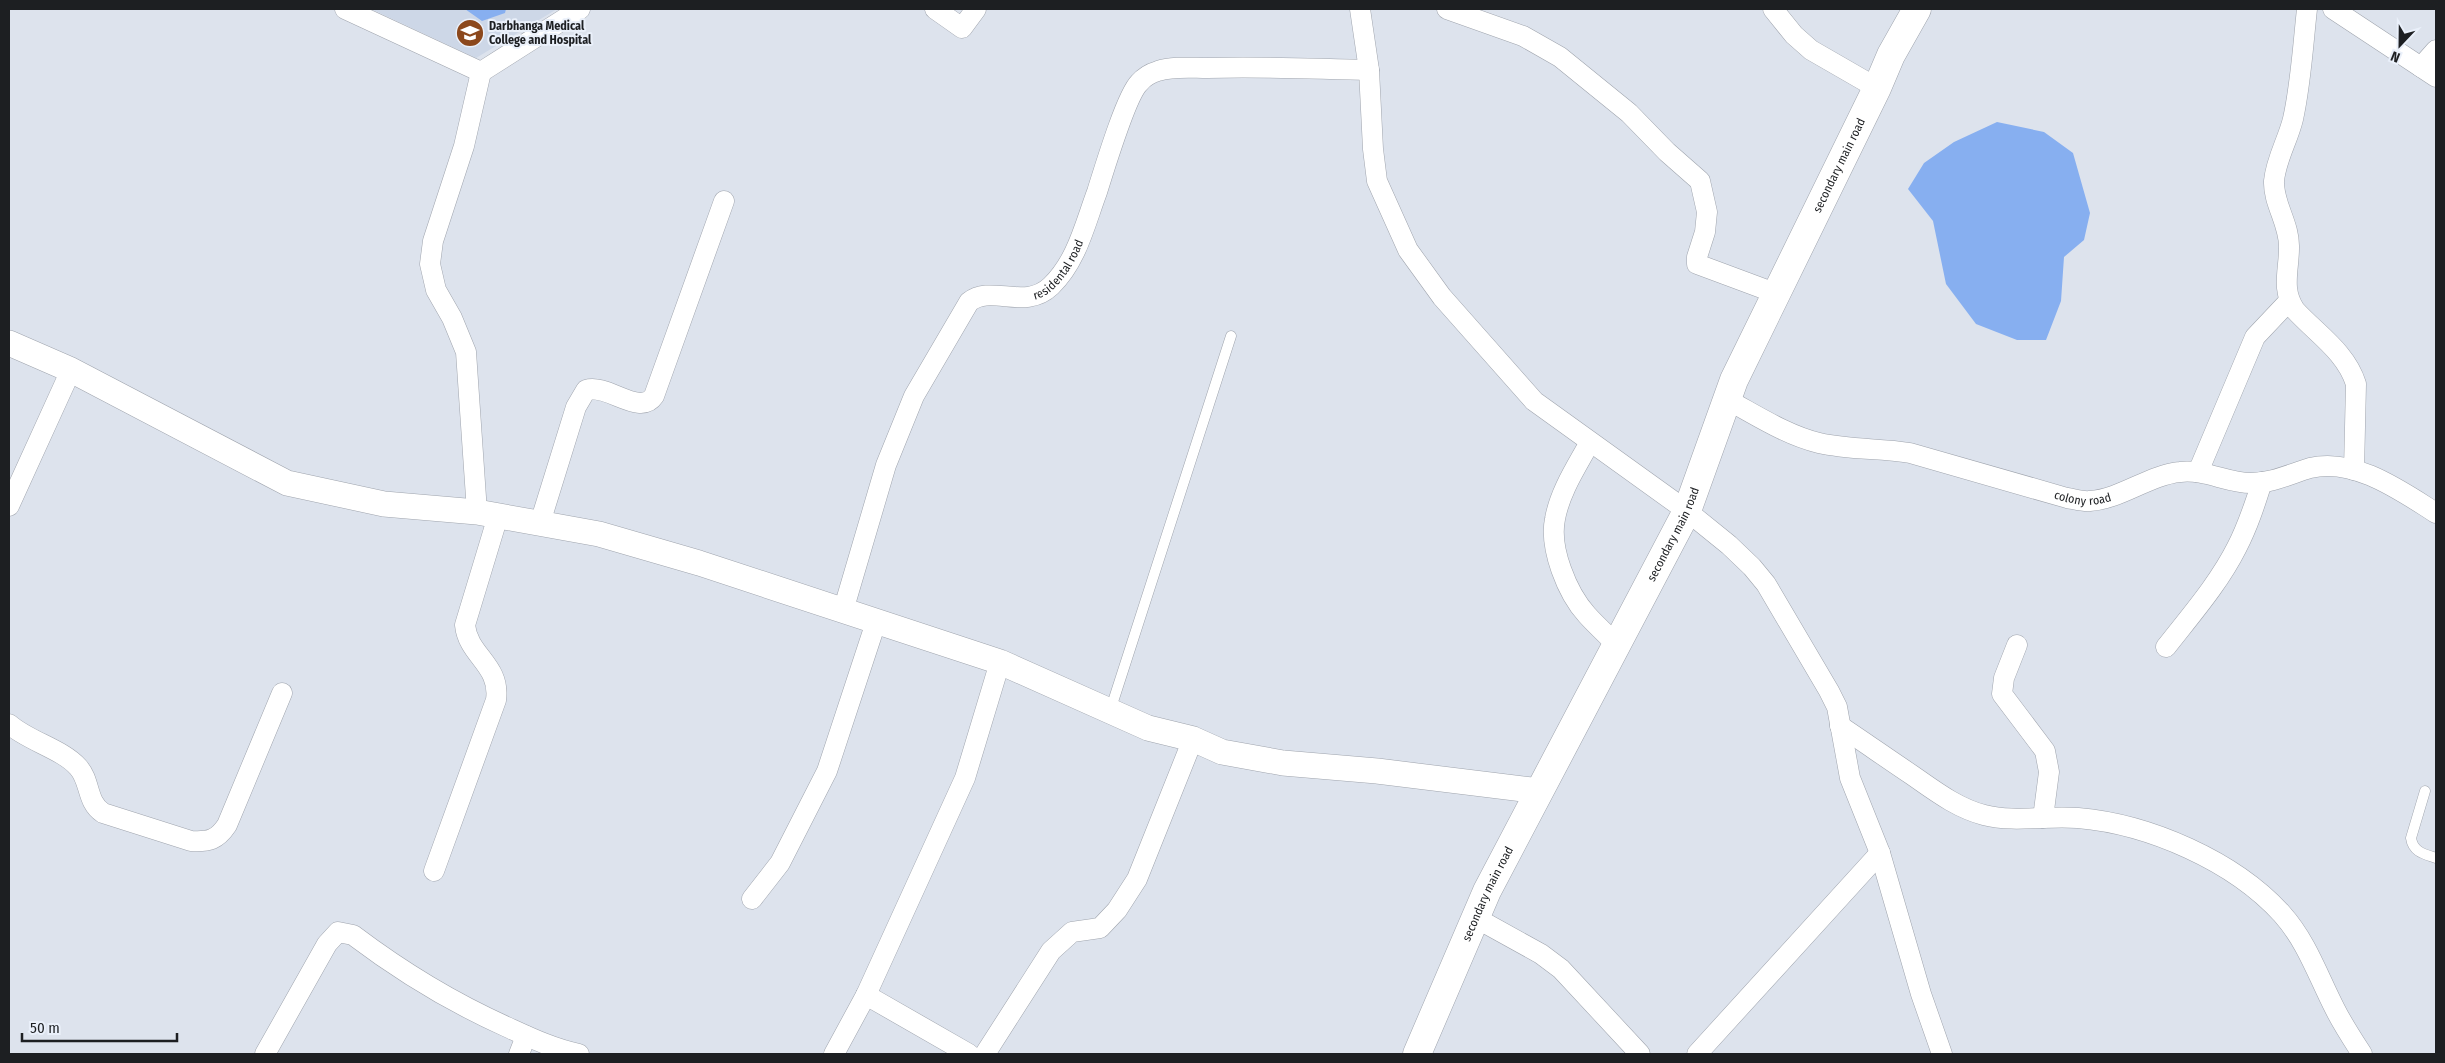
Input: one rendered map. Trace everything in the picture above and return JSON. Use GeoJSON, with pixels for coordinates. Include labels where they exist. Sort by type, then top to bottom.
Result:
{"type":"FeatureCollection","features":[{"type":"Feature","properties":{"kind":"main road","name":"secondary main road"},"geometry":{"type":"LineString","coordinates":[[1417,1054],[1487,892],[1687,511],[1726,399],[1775,293],[1878,88],[1891,55],[1917,9]]}},
{"type":"Feature","properties":{"kind":"street"},"geometry":{"type":"LineString","coordinates":[[345,9],[481,72]]}},
{"type":"Feature","properties":{"kind":"street"},"geometry":{"type":"LineString","coordinates":[[434,871],[496,700],[497,681],[471,643],[465,625],[488,514],[466,352],[452,318],[436,290],[430,264],[433,242],[464,146],[481,72],[580,9]]}},
{"type":"Feature","properties":{"kind":"street"},"geometry":{"type":"LineString","coordinates":[[935,9],[962,28],[976,9]]}},
{"type":"Feature","properties":{"kind":"street"},"geometry":{"type":"LineString","coordinates":[[1360,9],[1369,70],[1373,149],[1377,181],[1408,250],[1442,297],[1534,401],[1687,511],[1729,545],[1766,584],[1829,691],[1837,707],[1850,778],[1880,853],[1921,994],[1942,1054]]}},
{"type":"Feature","properties":{"kind":"street"},"geometry":{"type":"LineString","coordinates":[[1448,9],[1523,36],[1553,53],[1587,77],[1622,107],[1700,181],[1707,212],[1705,232],[1696,257],[1697,264],[1775,293]]}},
{"type":"Feature","properties":{"kind":"street"},"geometry":{"type":"LineString","coordinates":[[1774,9],[1794,35],[1811,50],[1878,88]]}},
{"type":"Feature","properties":{"kind":"street"},"geometry":{"type":"LineString","coordinates":[[2307,9],[2293,120],[2280,153],[2274,183],[2289,246],[2286,276],[2286,290],[2289,301],[2299,315],[2344,358],[2352,371],[2356,384],[2354,470]]}},
{"type":"Feature","properties":{"kind":"street"},"geometry":{"type":"LineString","coordinates":[[2333,9],[2429,72],[2436,50]]}},
{"type":"Feature","properties":{"kind":"street","name":"residental road"},"geometry":{"type":"LineString","coordinates":[[843,611],[886,465],[914,396],[969,302],[974,298],[984,296],[1034,297],[1051,286],[1063,271],[1082,234],[1137,84],[1159,70],[1230,67],[1369,70]]}},
{"type":"Feature","properties":{"kind":"street"},"geometry":{"type":"LineString","coordinates":[[540,523],[576,407],[586,390],[598,389],[643,404],[651,401],[654,396],[724,200]]}},
{"type":"Feature","properties":{"kind":"street"},"geometry":{"type":"LineString","coordinates":[[2198,472],[2255,336],[2289,301]]}},
{"type":"Feature","properties":{"kind":"street"},"geometry":{"type":"LineString","coordinates":[[9,343],[71,370],[287,483],[384,504],[488,514],[598,534],[699,563],[1000,662],[1148,728],[1194,739],[1222,752],[1283,763],[1377,770],[1540,792]]}},
{"type":"Feature","properties":{"kind":"street"},"geometry":{"type":"LineString","coordinates":[[9,506],[71,370]]}},
{"type":"Feature","properties":{"kind":"street","name":"colony road"},"geometry":{"type":"LineString","coordinates":[[1726,399],[1792,434],[1819,443],[1856,450],[1884,449],[1910,453],[2067,498],[2089,501],[2180,472],[2198,472],[2235,482],[2271,482],[2312,468],[2332,466],[2354,470],[2400,491],[2436,512]]}},
{"type":"Feature","properties":{"kind":"street"},"geometry":{"type":"LineString","coordinates":[[1590,442],[1560,501],[1553,535],[1556,556],[1572,593],[1586,614],[1617,645]]}},
{"type":"Feature","properties":{"kind":"street"},"geometry":{"type":"LineString","coordinates":[[2166,647],[2217,581],[2236,549],[2247,526],[2262,482]]}},
{"type":"Feature","properties":{"kind":"street"},"geometry":{"type":"LineString","coordinates":[[752,899],[780,863],[827,771],[876,622]]}},
{"type":"Feature","properties":{"kind":"street"},"geometry":{"type":"LineString","coordinates":[[2017,645],[2004,678],[2002,694],[2045,750],[2049,772],[2043,818]]}},
{"type":"Feature","properties":{"kind":"street"},"geometry":{"type":"LineString","coordinates":[[834,1054],[866,995],[965,778],[1000,662]]}},
{"type":"Feature","properties":{"kind":"street"},"geometry":{"type":"LineString","coordinates":[[9,724],[78,767],[84,777],[92,802],[103,813],[191,841],[205,842],[214,840],[221,835],[227,825],[282,693]]}},
{"type":"Feature","properties":{"kind":"street"},"geometry":{"type":"LineString","coordinates":[[1840,726],[1959,807],[1985,815],[2008,819],[2078,818],[2138,830],[2170,840],[2216,863],[2253,885],[2282,914],[2302,941],[2335,1010],[2362,1054]]}},
{"type":"Feature","properties":{"kind":"street"},"geometry":{"type":"LineString","coordinates":[[985,1054],[1051,952],[1072,932],[1100,928],[1127,896],[1136,879],[1194,739]]}},
{"type":"Feature","properties":{"kind":"street"},"geometry":{"type":"LineString","coordinates":[[1697,1054],[1880,853]]}},
{"type":"Feature","properties":{"kind":"street"},"geometry":{"type":"LineString","coordinates":[[1476,918],[1541,954],[1561,969],[1640,1054]]}},
{"type":"Feature","properties":{"kind":"street"},"geometry":{"type":"LineString","coordinates":[[265,1054],[327,944],[338,932],[353,934],[396,967],[474,1012],[523,1045],[579,1054]]}},
{"type":"Feature","properties":{"kind":"street"},"geometry":{"type":"LineString","coordinates":[[866,995],[969,1054]]}},
{"type":"Feature","properties":{"kind":"lane"},"geometry":{"type":"LineString","coordinates":[[1110,711],[1231,336]]}},
{"type":"Feature","properties":{"kind":"lane"},"geometry":{"type":"LineString","coordinates":[[2425,790],[2411,838],[2416,850],[2436,858]]}},
{"type":"Feature","properties":{"kind":"shaded area","name":"Darbhanga Medical College and Hospital"},"geometry":{"type":"Polygon","coordinates":[[[371,9],[557,9],[476,58],[371,9]]]}},
{"type":"Feature","properties":{"kind":"water"},"geometry":{"type":"Polygon","coordinates":[[[465,9],[506,9],[505,13],[482,21],[465,9]]]}},
{"type":"Feature","properties":{"kind":"water"},"geometry":{"type":"Polygon","coordinates":[[[1997,122],[2044,132],[2073,153],[2090,213],[2084,240],[2064,257],[2061,301],[2046,340],[2017,340],[1976,324],[1946,284],[1933,221],[1908,189],[1924,163],[1954,142],[1997,122]]]}},
{"type":"Feature","properties":{"kind":"place","name":"Darbhanga Medical College and Hospital"},"geometry":{"type":"Point","coordinates":[470,33]}}]}
